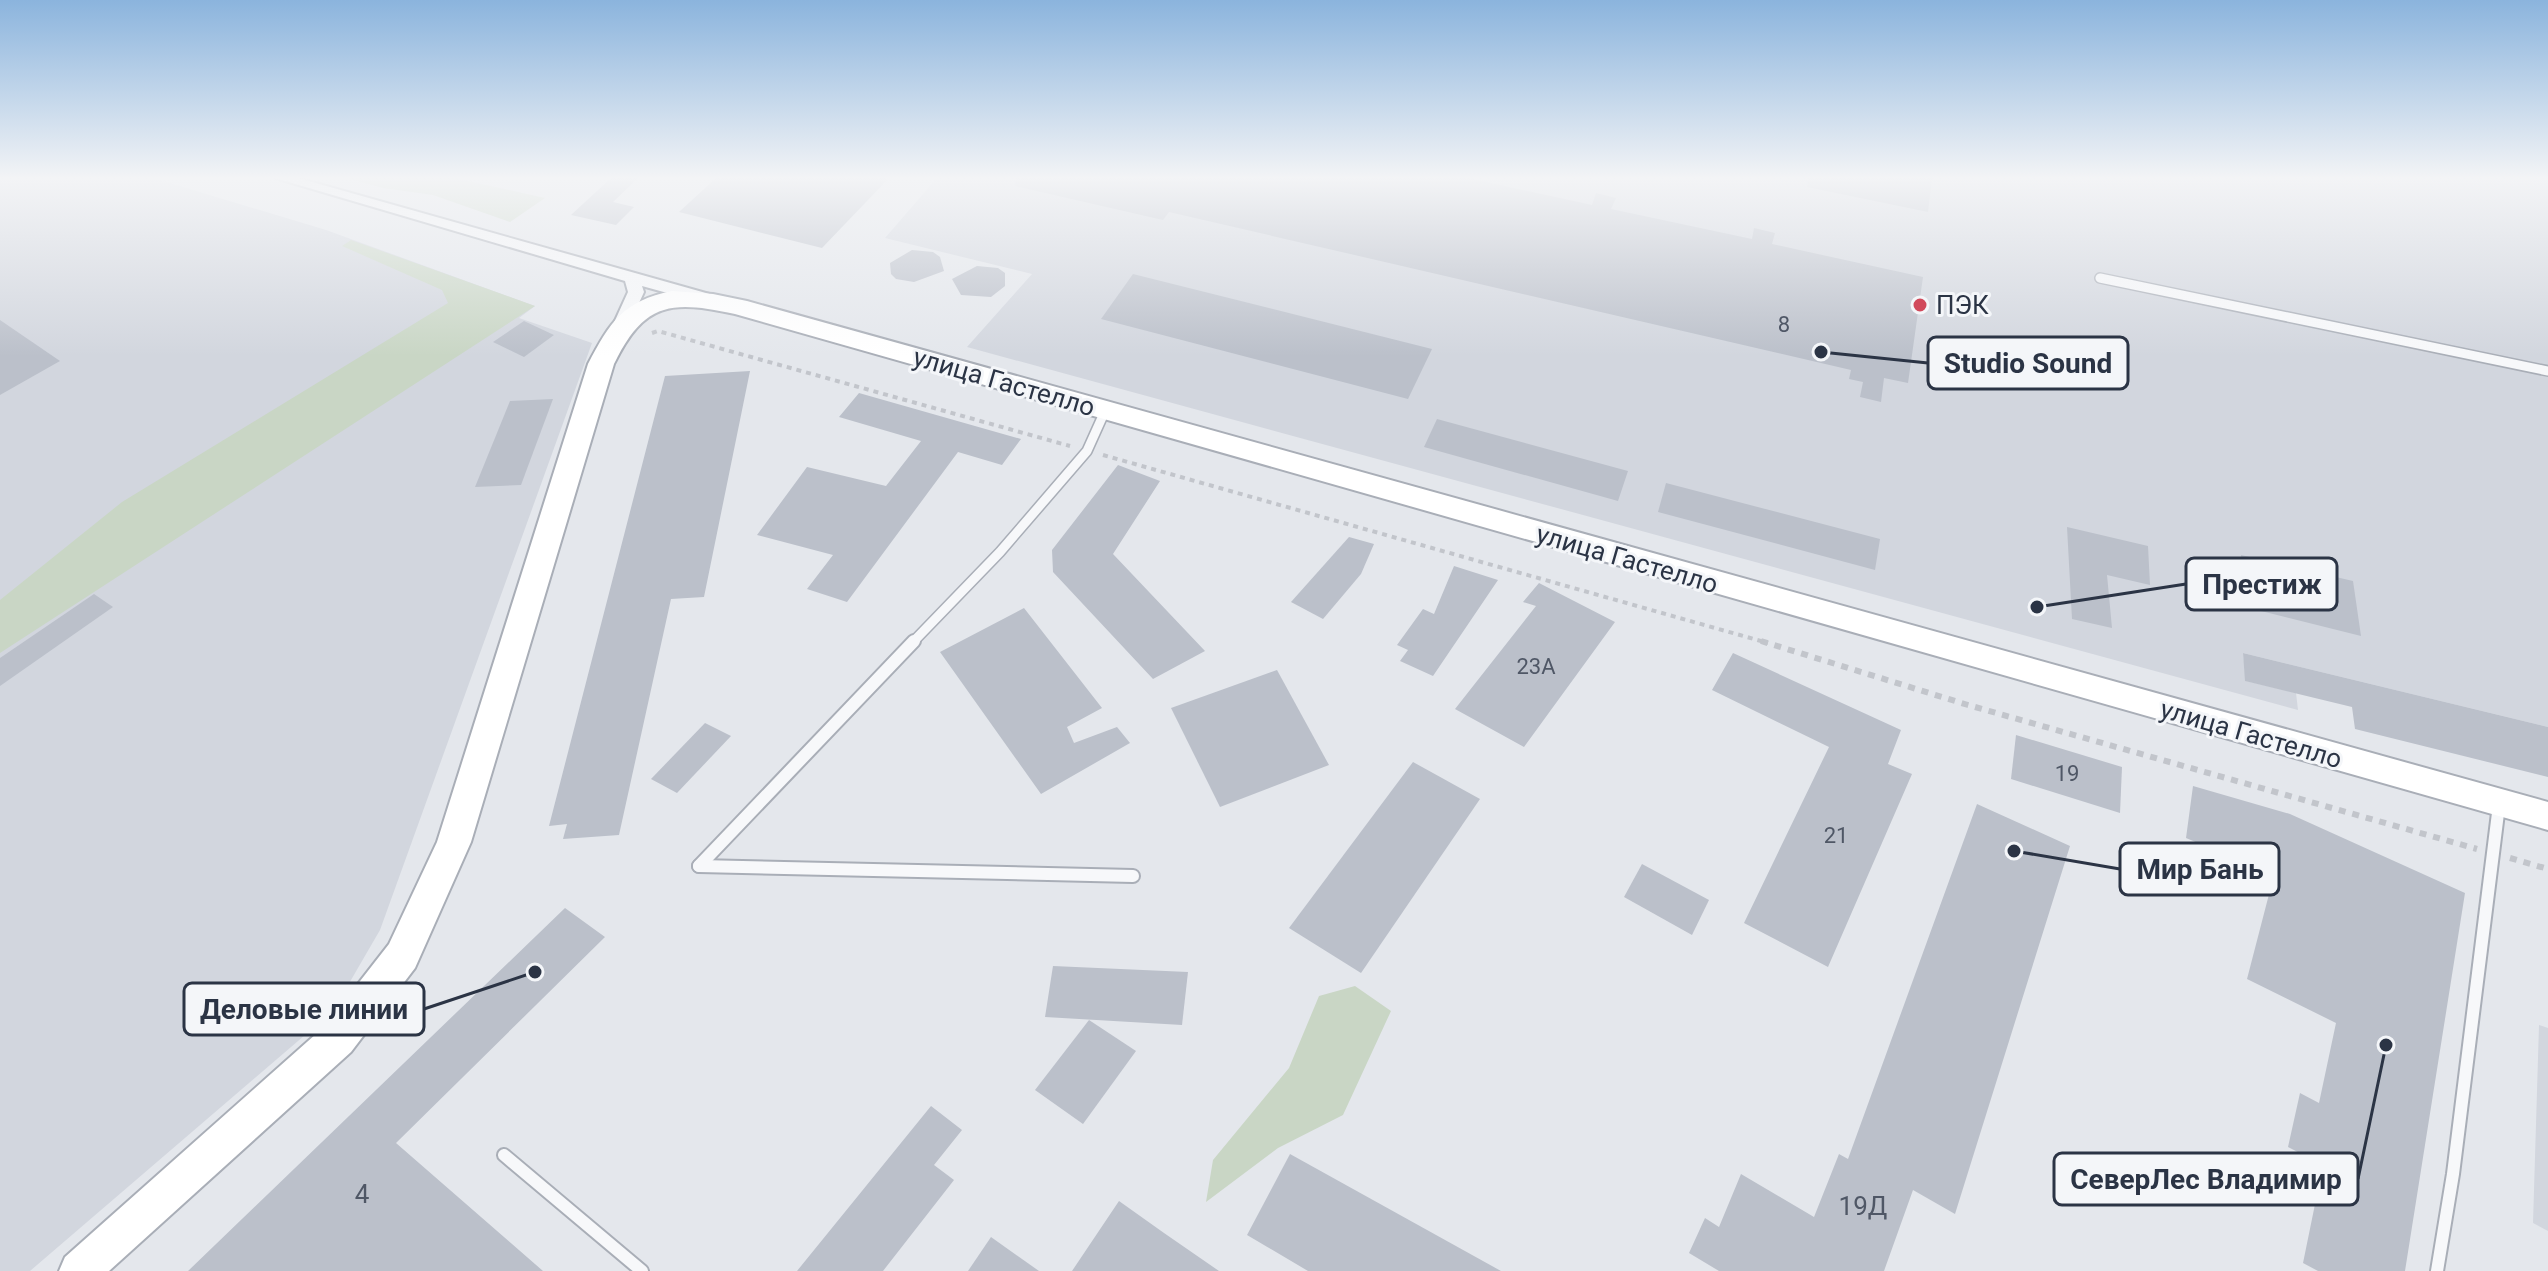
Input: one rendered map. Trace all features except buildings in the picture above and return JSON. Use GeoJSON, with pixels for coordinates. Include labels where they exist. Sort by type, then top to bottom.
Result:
{"type":"FeatureCollection","features":[{"type":"Feature","properties":{"kind":"main road","name":"улица Гастелло"},"geometry":{"type":"LineString","coordinates":[[632,331],[634,312],[652,302],[668,297],[707,299],[2548,816]]}},
{"type":"Feature","properties":{"kind":"main road"},"geometry":{"type":"LineString","coordinates":[[79,1271],[338,1039],[402,956],[454,842],[601,364],[632,331]]}},
{"type":"Feature","properties":{"kind":"street","name":"улица Гастелло"},"geometry":{"type":"LineString","coordinates":[[494,237],[707,299]]}},
{"type":"Feature","properties":{"kind":"street"},"geometry":{"type":"LineString","coordinates":[[632,276],[636,292],[632,331]]}},
{"type":"Feature","properties":{"kind":"lane"},"geometry":{"type":"LineString","coordinates":[[2100,278],[2548,371]]}},
{"type":"Feature","properties":{"kind":"lane"},"geometry":{"type":"LineString","coordinates":[[1105,411],[1087,451],[1000,552],[699,866],[1133,876]]}},
{"type":"Feature","properties":{"kind":"lane"},"geometry":{"type":"LineString","coordinates":[[2437,1271],[2499,803]]}},
{"type":"Feature","properties":{"kind":"lane"},"geometry":{"type":"LineString","coordinates":[[504,1155],[642,1271]]}},
{"type":"Feature","properties":{"kind":"path"},"geometry":{"type":"LineString","coordinates":[[632,331],[658,331],[1622,599],[1968,705],[2548,869]]}},
{"type":"Feature","properties":{"kind":"shaded area"},"geometry":{"type":"Polygon","coordinates":[[[0,237],[346,237],[535,306],[519,318],[592,343],[380,930],[333,1011],[30,1271],[0,1271],[0,237]]]}},
{"type":"Feature","properties":{"kind":"shaded area"},"geometry":{"type":"Polygon","coordinates":[[[2548,237],[2548,727],[2243,653],[2246,681],[2296,693],[2298,710],[967,347],[1032,274],[885,238],[2548,237]]]}},
{"type":"Feature","properties":{"kind":"shaded area"},"geometry":{"type":"Polygon","coordinates":[[[2539,1025],[2548,1028],[2548,1231],[2533,1223],[2539,1025]]]}},
{"type":"Feature","properties":{"kind":"green space"},"geometry":{"type":"Polygon","coordinates":[[[351,240],[535,306],[0,653],[0,600],[122,502],[448,303],[442,290],[342,246],[351,240]]]}},
{"type":"Feature","properties":{"kind":"green space"},"geometry":{"type":"Polygon","coordinates":[[[1355,986],[1391,1011],[1343,1115],[1278,1148],[1206,1202],[1213,1160],[1289,1068],[1319,996],[1355,986]]]}},
{"type":"Feature","properties":{"kind":"place","name":"ПЭК"},"geometry":{"type":"Point","coordinates":[1920,305]}},
{"type":"Feature","properties":{"kind":"place","name":"Studio Sound"},"geometry":{"type":"Point","coordinates":[1821,352]}},
{"type":"Feature","properties":{"kind":"place","name":"Престиж"},"geometry":{"type":"Point","coordinates":[2037,607]}},
{"type":"Feature","properties":{"kind":"place","name":"Мир Бань"},"geometry":{"type":"Point","coordinates":[2014,851]}},
{"type":"Feature","properties":{"kind":"place","name":"Деловые линии"},"geometry":{"type":"Point","coordinates":[535,972]}},
{"type":"Feature","properties":{"kind":"place","name":"СеверЛес Владимир"},"geometry":{"type":"Point","coordinates":[2386,1045]}}]}
